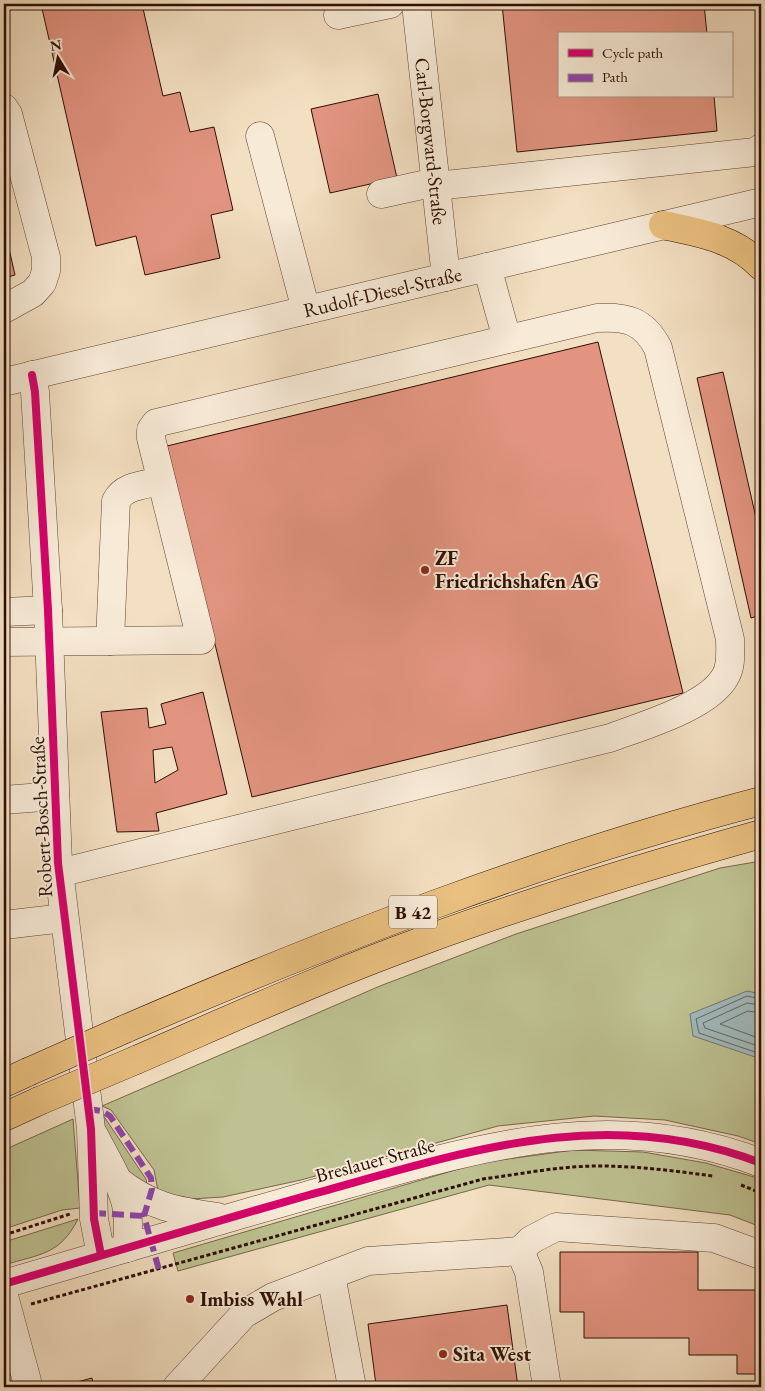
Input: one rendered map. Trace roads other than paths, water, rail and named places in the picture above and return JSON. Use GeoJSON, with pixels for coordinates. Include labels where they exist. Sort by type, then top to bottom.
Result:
{"type":"FeatureCollection","features":[{"type":"Feature","properties":{"kind":"highway"},"geometry":{"type":"LineString","coordinates":[[663,225],[706,234],[726,241],[742,249],[761,266]]}},
{"type":"Feature","properties":{"kind":"highway"},"geometry":{"type":"LineString","coordinates":[[708,815],[761,782]]}},
{"type":"Feature","properties":{"kind":"highway","name":"B 42"},"geometry":{"type":"LineString","coordinates":[[4,1083],[273,965],[409,914],[522,872],[708,815],[761,801]]}},
{"type":"Feature","properties":{"kind":"highway","name":"B 42"},"geometry":{"type":"LineString","coordinates":[[4,1117],[287,994],[421,941],[545,898],[761,834]]}},
{"type":"Feature","properties":{"kind":"highway"},"geometry":{"type":"LineString","coordinates":[[714,847],[761,847]]}},
{"type":"Feature","properties":{"kind":"street"},"geometry":{"type":"LineString","coordinates":[[338,15],[390,4]]}},
{"type":"Feature","properties":{"kind":"street","name":"Carl-Borgward-Straße"},"geometry":{"type":"LineString","coordinates":[[416,4],[446,276]]}},
{"type":"Feature","properties":{"kind":"street"},"geometry":{"type":"LineString","coordinates":[[4,108],[8,114],[46,257],[46,271],[42,283],[33,294],[4,309]]}},
{"type":"Feature","properties":{"kind":"street"},"geometry":{"type":"LineString","coordinates":[[260,136],[306,310]]}},
{"type":"Feature","properties":{"kind":"street"},"geometry":{"type":"LineString","coordinates":[[381,194],[436,184],[755,152],[761,148]]}},
{"type":"Feature","properties":{"kind":"street","name":"Rudolf-Diesel-Straße"},"geometry":{"type":"LineString","coordinates":[[4,382],[761,202]]}},
{"type":"Feature","properties":{"kind":"street"},"geometry":{"type":"LineString","coordinates":[[487,267],[506,339]]}},
{"type":"Feature","properties":{"kind":"street"},"geometry":{"type":"LineString","coordinates":[[8,648],[49,642],[201,640],[151,438],[151,430],[156,423],[597,318],[619,317],[636,323],[650,334],[658,348],[730,639],[730,660],[726,677],[715,689],[669,717],[610,738],[59,873]]}},
{"type":"Feature","properties":{"kind":"street","name":"Robert-Bosch-Straße"},"geometry":{"type":"LineString","coordinates":[[32,375],[35,392],[48,610],[59,873],[91,1129],[94,1213],[100,1256]]}},
{"type":"Feature","properties":{"kind":"street"},"geometry":{"type":"LineString","coordinates":[[110,641],[116,501],[120,493],[131,488],[162,481]]}},
{"type":"Feature","properties":{"kind":"street"},"geometry":{"type":"LineString","coordinates":[[4,612],[48,610]]}},
{"type":"Feature","properties":{"kind":"street"},"geometry":{"type":"LineString","coordinates":[[4,800],[55,796]]}},
{"type":"Feature","properties":{"kind":"street"},"geometry":{"type":"LineString","coordinates":[[4,925],[64,918]]}},
{"type":"Feature","properties":{"kind":"street","name":"Robert-Bosch-Straße"},"geometry":{"type":"LineString","coordinates":[[91,1129],[118,1181],[127,1209],[128,1248]]}},
{"type":"Feature","properties":{"kind":"street","name":"Breslauer Straße"},"geometry":{"type":"LineString","coordinates":[[4,1284],[227,1218],[482,1149],[571,1135],[610,1134],[678,1141],[712,1147],[761,1163]]}},
{"type":"Feature","properties":{"kind":"street"},"geometry":{"type":"LineString","coordinates":[[118,1181],[134,1193],[160,1207],[227,1218]]}},
{"type":"Feature","properties":{"kind":"street"},"geometry":{"type":"LineString","coordinates":[[177,1387],[244,1314],[273,1297],[368,1261],[520,1251],[531,1240],[556,1227],[714,1238],[761,1255]]}},
{"type":"Feature","properties":{"kind":"street"},"geometry":{"type":"LineString","coordinates":[[520,1251],[529,1272],[547,1387]]}},
{"type":"Feature","properties":{"kind":"street"},"geometry":{"type":"LineString","coordinates":[[331,1275],[352,1387]]}},
{"type":"Feature","properties":{"kind":"street"},"geometry":{"type":"LineString","coordinates":[[6,1303],[27,1381]]}},
{"type":"Feature","properties":{"kind":"water"},"geometry":{"type":"Polygon","coordinates":[[[747,991],[761,994],[761,1059],[693,1036],[690,1014],[747,991]]]}},
{"type":"Feature","properties":{"kind":"place","name":"ZF Friedrichshafen AG"},"geometry":{"type":"Point","coordinates":[425,570]}},
{"type":"Feature","properties":{"kind":"place","name":"Imbiss Wahl"},"geometry":{"type":"Point","coordinates":[190,1299]}},
{"type":"Feature","properties":{"kind":"place","name":"Sita West"},"geometry":{"type":"Point","coordinates":[443,1354]}}]}
